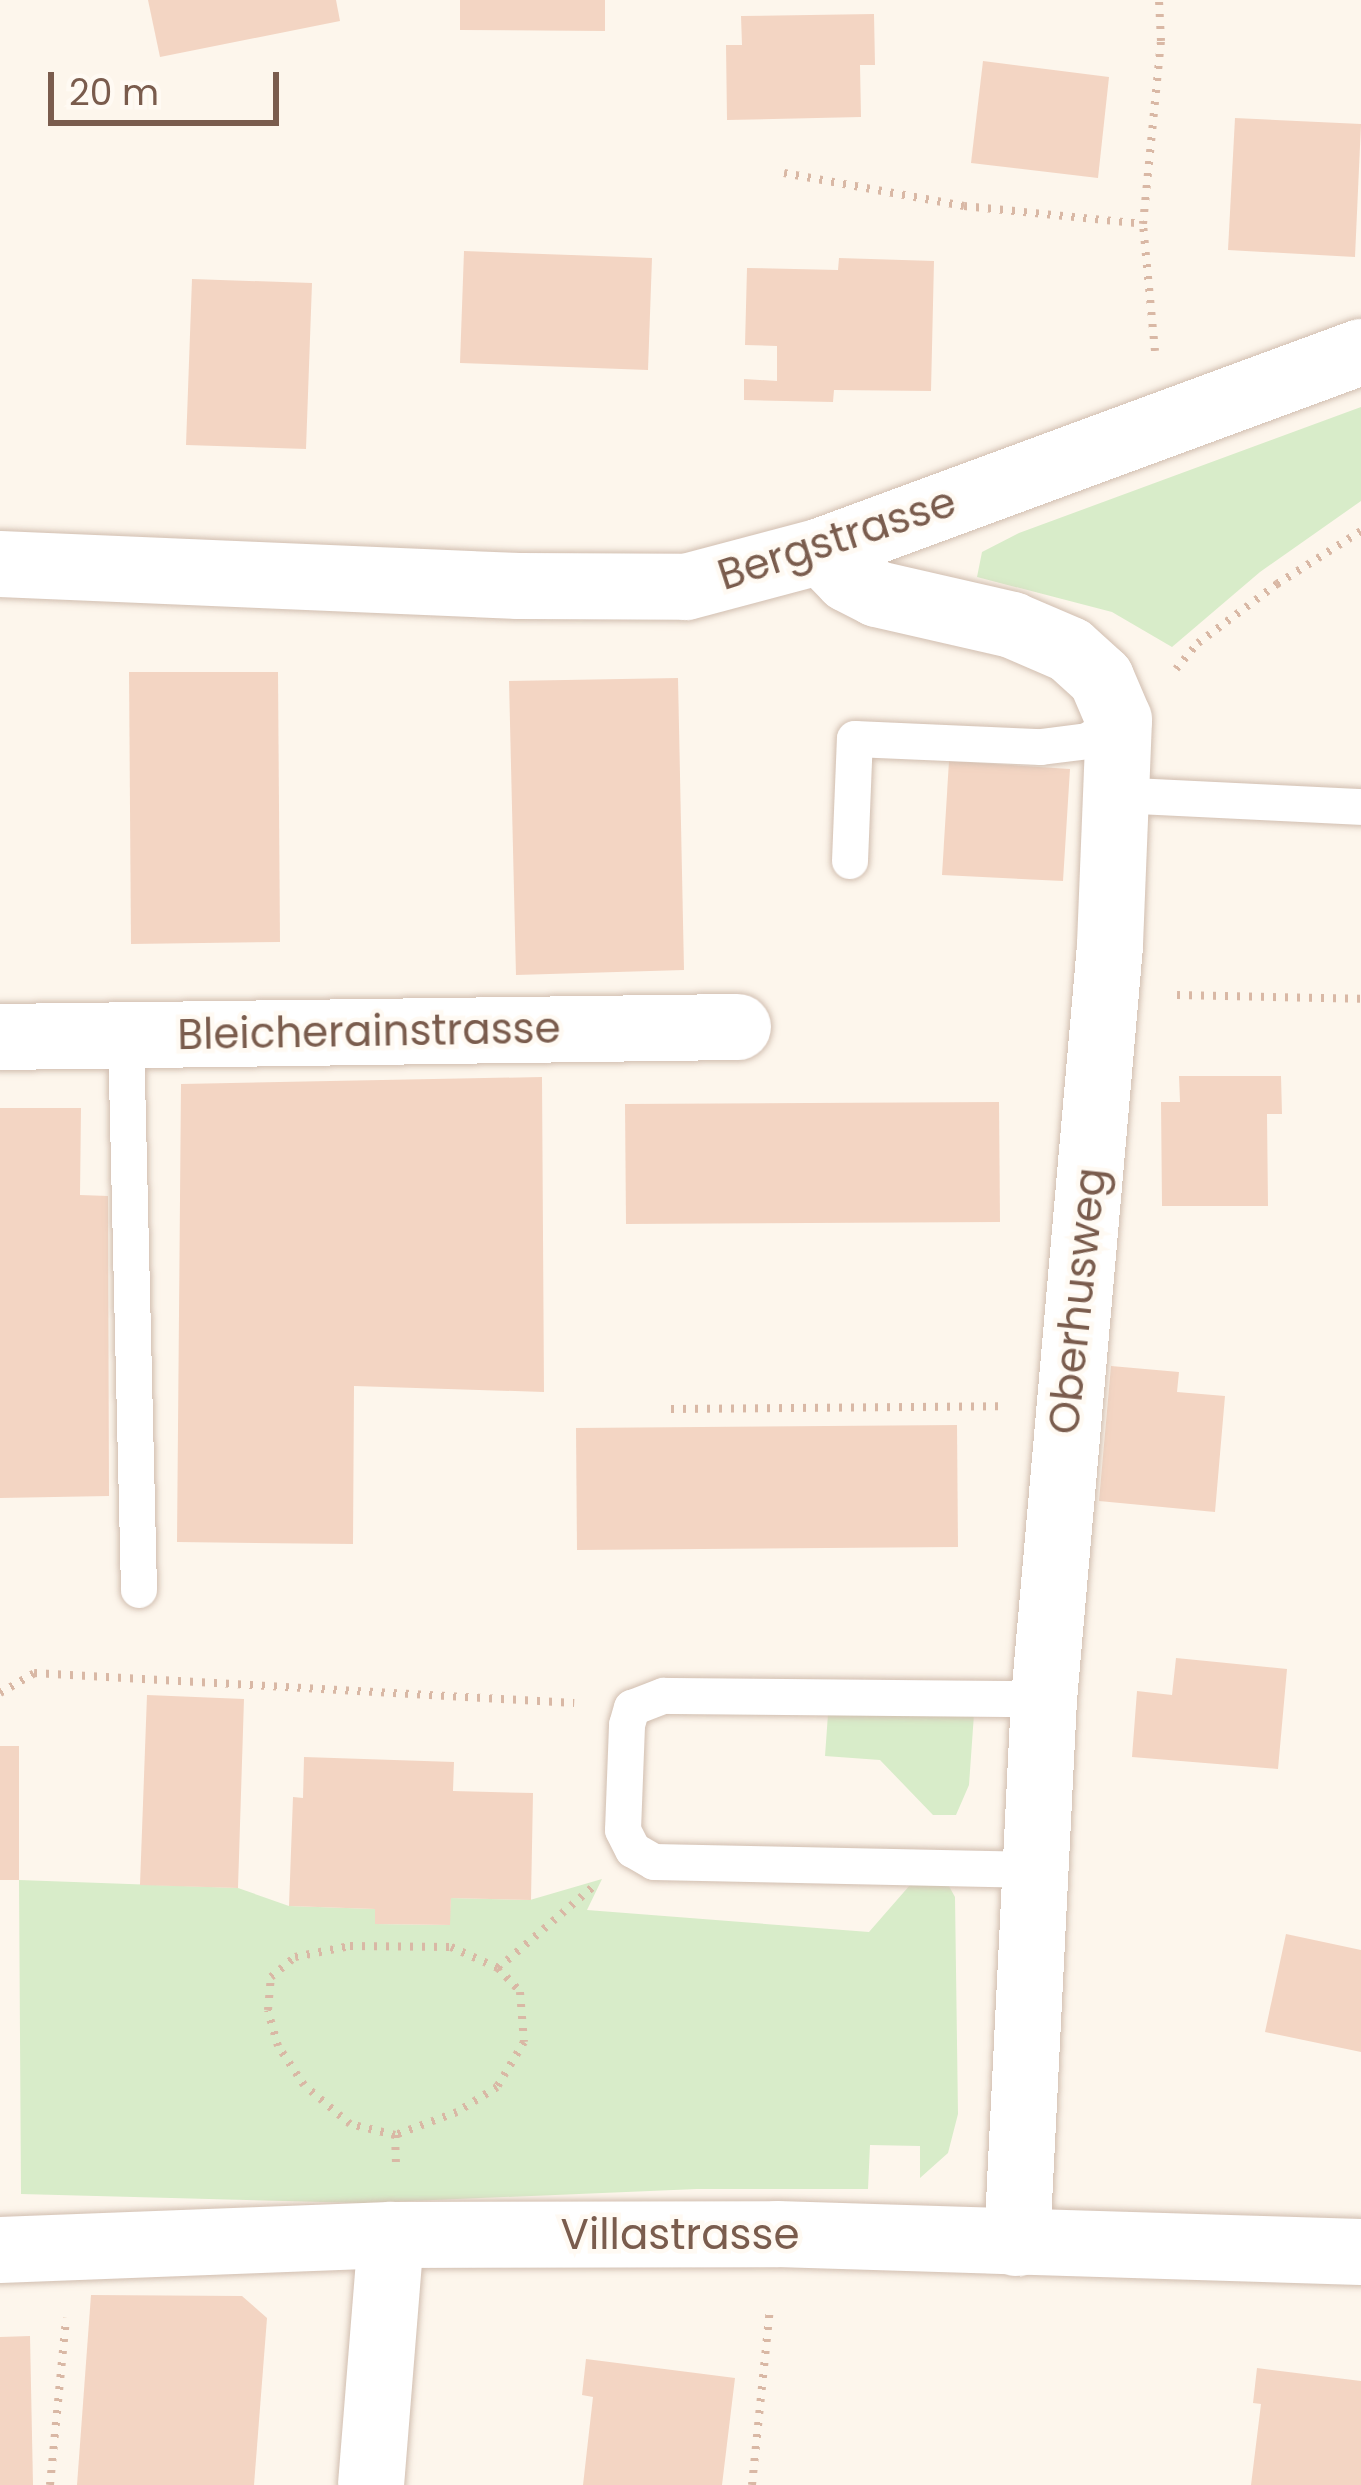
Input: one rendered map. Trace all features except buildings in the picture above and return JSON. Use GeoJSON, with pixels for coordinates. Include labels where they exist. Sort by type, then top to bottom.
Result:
{"type":"FeatureCollection","features":[{"type":"Feature","properties":{"kind":"street","name":"Bergstrasse"},"geometry":{"type":"LineString","coordinates":[[0,564],[519,586],[686,587],[820,551],[1361,352]]}},
{"type":"Feature","properties":{"kind":"street"},"geometry":{"type":"LineString","coordinates":[[820,551],[848,579],[877,594],[1012,626],[1070,650],[1101,678],[1119,720]]}},
{"type":"Feature","properties":{"kind":"street","name":"Oberhusweg"},"geometry":{"type":"LineString","coordinates":[[1017,2243],[1044,1699],[1104,992],[1119,720]]}},
{"type":"Feature","properties":{"kind":"street","name":"Bleicherainstrasse"},"geometry":{"type":"LineString","coordinates":[[0,1037],[738,1028]]}},
{"type":"Feature","properties":{"kind":"street"},"geometry":{"type":"LineString","coordinates":[[371,2485],[393,2204]]}},
{"type":"Feature","properties":{"kind":"street","name":"Villastrasse"},"geometry":{"type":"LineString","coordinates":[[0,2251],[393,2204],[777,2234],[1361,2252]]}},
{"type":"Feature","properties":{"kind":"lane"},"geometry":{"type":"LineString","coordinates":[[850,861],[855,739],[1041,747],[1088,741],[1119,720]]}},
{"type":"Feature","properties":{"kind":"lane"},"geometry":{"type":"LineString","coordinates":[[1115,794],[1361,807]]}},
{"type":"Feature","properties":{"kind":"lane"},"geometry":{"type":"LineString","coordinates":[[126,1035],[139,1590]]}},
{"type":"Feature","properties":{"kind":"lane"},"geometry":{"type":"LineString","coordinates":[[1037,1870],[655,1862],[633,1850],[627,1839],[626,1746],[632,1708],[664,1696],[1044,1699]]}},
{"type":"Feature","properties":{"kind":"path"},"geometry":{"type":"LineString","coordinates":[[1154,346],[1143,224],[1161,41],[1159,0]]}},
{"type":"Feature","properties":{"kind":"path"},"geometry":{"type":"LineString","coordinates":[[784,173],[964,206],[1143,224]]}},
{"type":"Feature","properties":{"kind":"path"},"geometry":{"type":"LineString","coordinates":[[1171,674],[1198,643],[1276,584],[1361,531]]}},
{"type":"Feature","properties":{"kind":"path"},"geometry":{"type":"LineString","coordinates":[[1104,992],[1361,999]]}},
{"type":"Feature","properties":{"kind":"path"},"geometry":{"type":"LineString","coordinates":[[671,1409],[983,1405]]}},
{"type":"Feature","properties":{"kind":"path"},"geometry":{"type":"LineString","coordinates":[[0,1693],[34,1673],[632,1708]]}},
{"type":"Feature","properties":{"kind":"path"},"geometry":{"type":"LineString","coordinates":[[498,1968],[602,1880],[627,1839]]}},
{"type":"Feature","properties":{"kind":"path"},"geometry":{"type":"LineString","coordinates":[[350,1946],[451,1947],[498,1968],[520,1992],[524,2042],[497,2087],[457,2112],[395,2135],[350,2124],[304,2085],[278,2046],[268,2010],[271,1978],[295,1957],[350,1946]]}},
{"type":"Feature","properties":{"kind":"path"},"geometry":{"type":"LineString","coordinates":[[393,2204],[395,2135]]}},
{"type":"Feature","properties":{"kind":"path"},"geometry":{"type":"LineString","coordinates":[[752,2485],[772,2287]]}},
{"type":"Feature","properties":{"kind":"path"},"geometry":{"type":"LineString","coordinates":[[50,2485],[66,2328]]}},
{"type":"Feature","properties":{"kind":"green space"},"geometry":{"type":"Polygon","coordinates":[[[1361,407],[1361,501],[1260,572],[1172,647],[1112,612],[977,577],[982,552],[1019,533],[1361,407]]]}},
{"type":"Feature","properties":{"kind":"green space"},"geometry":{"type":"Polygon","coordinates":[[[829,1700],[974,1714],[969,1785],[956,1815],[933,1815],[880,1760],[825,1756],[829,1700]]]}},
{"type":"Feature","properties":{"kind":"green space"},"geometry":{"type":"Polygon","coordinates":[[[924,1869],[945,1879],[955,1897],[958,2114],[948,2153],[920,2178],[920,2146],[870,2145],[868,2189],[697,2189],[363,2203],[21,2194],[19,1880],[238,1888],[289,1906],[375,1909],[376,1924],[449,1925],[451,1898],[530,1900],[602,1879],[587,1910],[869,1932],[924,1869]]]}}]}
